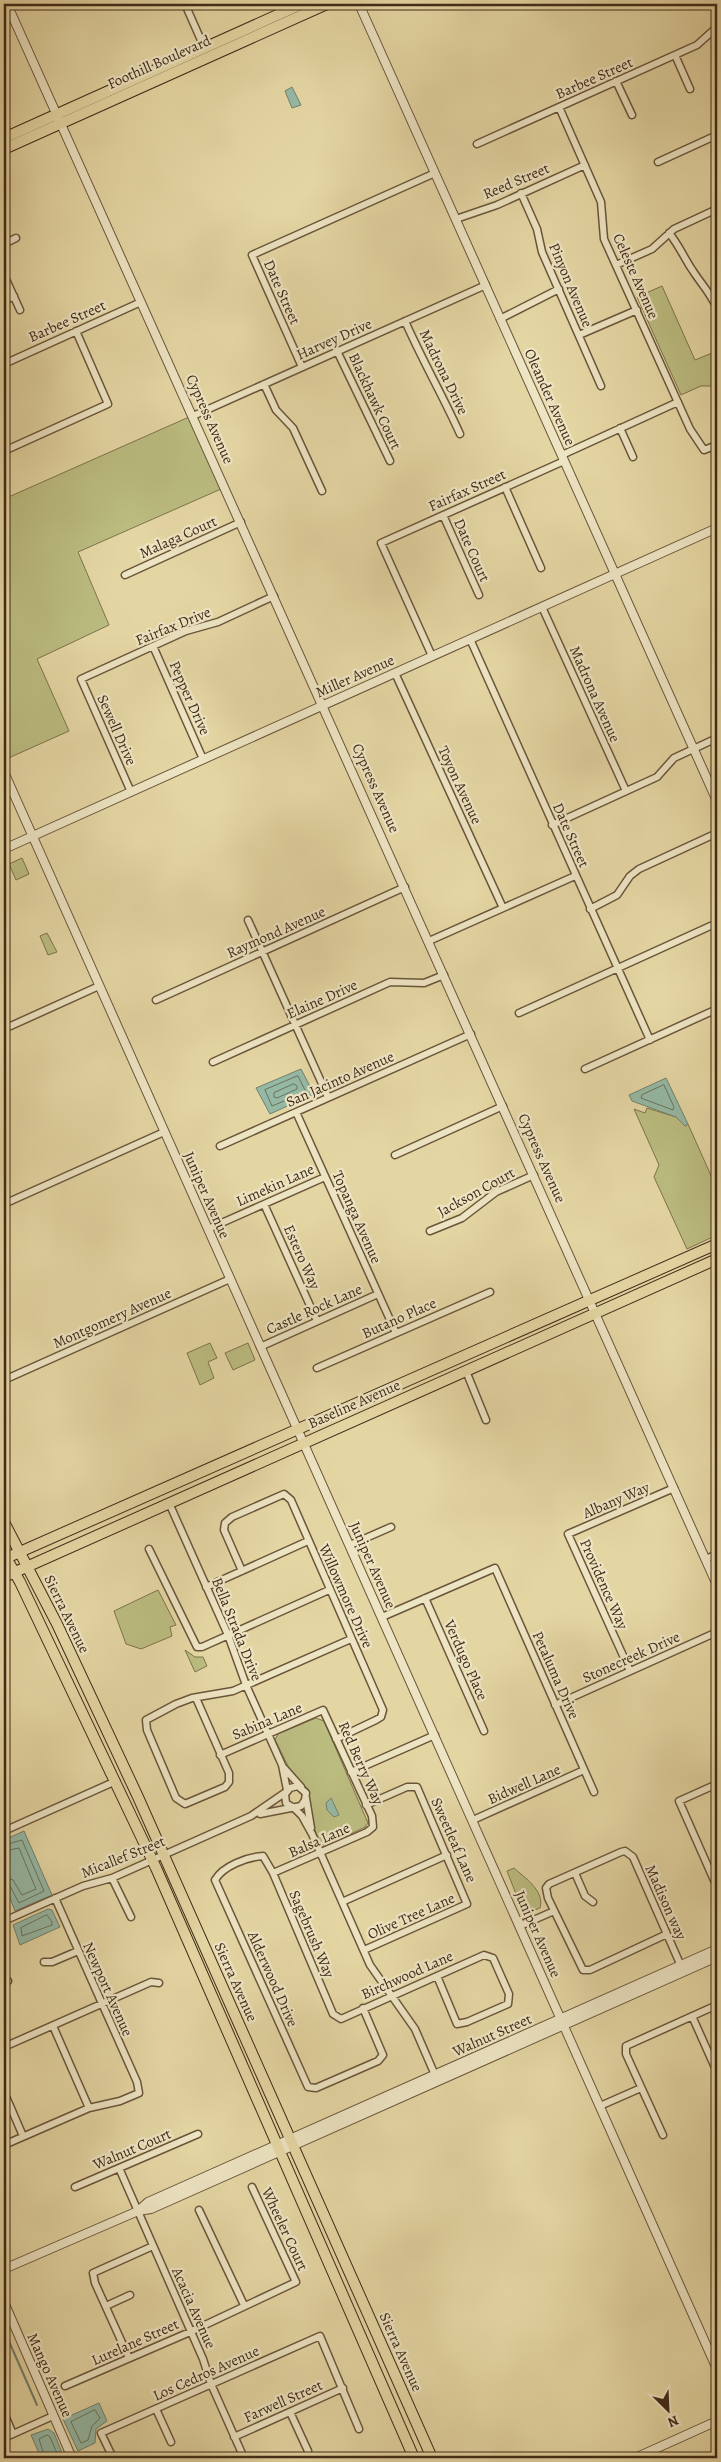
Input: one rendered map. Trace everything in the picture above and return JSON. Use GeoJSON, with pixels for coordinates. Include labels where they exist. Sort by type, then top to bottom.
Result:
{"type":"FeatureCollection","features":[{"type":"Feature","properties":{"kind":"main road","name":"Foothill Boulevard"},"geometry":{"type":"LineString","coordinates":[[4,149],[59,118],[204,47],[302,4]]}},
{"type":"Feature","properties":{"kind":"main road","name":"Foothill Boulevard"},"geometry":{"type":"LineString","coordinates":[[4,138],[59,118],[327,4]]}},
{"type":"Feature","properties":{"kind":"main road","name":"Baseline Avenue"},"geometry":{"type":"LineString","coordinates":[[5,1557],[298,1430],[717,1244]]}},
{"type":"Feature","properties":{"kind":"main road","name":"Baseline Avenue"},"geometry":{"type":"LineString","coordinates":[[4,1577],[717,1259]]}},
{"type":"Feature","properties":{"kind":"main road","name":"Sierra Avenue"},"geometry":{"type":"LineString","coordinates":[[4,1522],[64,1640],[163,1854],[432,2458]]}},
{"type":"Feature","properties":{"kind":"main road","name":"Sierra Avenue"},"geometry":{"type":"LineString","coordinates":[[5,1557],[116,1781],[152,1860],[414,2458]]}},
{"type":"Feature","properties":{"kind":"street","name":"Cypress Avenue"},"geometry":{"type":"LineString","coordinates":[[7,4],[717,1585]]}},
{"type":"Feature","properties":{"kind":"street"},"geometry":{"type":"LineString","coordinates":[[184,4],[204,47]]}},
{"type":"Feature","properties":{"kind":"street","name":"Oleander Avenue"},"geometry":{"type":"LineString","coordinates":[[359,4],[717,801]]}},
{"type":"Feature","properties":{"kind":"street","name":"Barbee Street"},"geometry":{"type":"LineString","coordinates":[[477,144],[702,42],[717,27]]}},
{"type":"Feature","properties":{"kind":"street"},"geometry":{"type":"LineString","coordinates":[[675,55],[690,89]]}},
{"type":"Feature","properties":{"kind":"street"},"geometry":{"type":"LineString","coordinates":[[616,81],[632,115]]}},
{"type":"Feature","properties":{"kind":"street","name":"Celeste Avenue"},"geometry":{"type":"LineString","coordinates":[[559,107],[601,202],[603,234],[690,428],[704,450],[717,445]]}},
{"type":"Feature","properties":{"kind":"street"},"geometry":{"type":"LineString","coordinates":[[658,162],[717,135]]}},
{"type":"Feature","properties":{"kind":"street","name":"Reed Street"},"geometry":{"type":"LineString","coordinates":[[456,219],[585,166]]}},
{"type":"Feature","properties":{"kind":"street","name":"Date Street"},"geometry":{"type":"LineString","coordinates":[[302,367],[252,255],[435,173]]}},
{"type":"Feature","properties":{"kind":"street","name":"Pinyon Avenue"},"geometry":{"type":"LineString","coordinates":[[521,193],[537,229],[542,252],[601,386]]}},
{"type":"Feature","properties":{"kind":"street"},"geometry":{"type":"LineString","coordinates":[[616,265],[652,249],[669,233],[717,209]]}},
{"type":"Feature","properties":{"kind":"street"},"geometry":{"type":"LineString","coordinates":[[669,233],[680,246],[693,271],[709,291],[717,308]]}},
{"type":"Feature","properties":{"kind":"street"},"geometry":{"type":"LineString","coordinates":[[4,244],[16,238]]}},
{"type":"Feature","properties":{"kind":"street"},"geometry":{"type":"LineString","coordinates":[[4,275],[20,310]]}},
{"type":"Feature","properties":{"kind":"street","name":"Harvey Drive"},"geometry":{"type":"LineString","coordinates":[[193,416],[486,284]]}},
{"type":"Feature","properties":{"kind":"street"},"geometry":{"type":"LineString","coordinates":[[500,319],[559,289]]}},
{"type":"Feature","properties":{"kind":"street"},"geometry":{"type":"LineString","coordinates":[[4,301],[14,296]]}},
{"type":"Feature","properties":{"kind":"street","name":"Barbee Street"},"geometry":{"type":"LineString","coordinates":[[4,364],[141,302]]}},
{"type":"Feature","properties":{"kind":"street"},"geometry":{"type":"LineString","coordinates":[[580,336],[636,310]]}},
{"type":"Feature","properties":{"kind":"street","name":"Madrona Drive"},"geometry":{"type":"LineString","coordinates":[[405,321],[425,367],[438,386],[460,434]]}},
{"type":"Feature","properties":{"kind":"street"},"geometry":{"type":"LineString","coordinates":[[4,452],[108,404],[76,331]]}},
{"type":"Feature","properties":{"kind":"street","name":"Blackhawk Court"},"geometry":{"type":"LineString","coordinates":[[338,351],[390,461]]}},
{"type":"Feature","properties":{"kind":"street"},"geometry":{"type":"LineString","coordinates":[[264,384],[276,410],[292,428],[322,491]]}},
{"type":"Feature","properties":{"kind":"street","name":"Fairfax Street"},"geometry":{"type":"LineString","coordinates":[[432,656],[381,543],[505,487],[620,428],[678,402]]}},
{"type":"Feature","properties":{"kind":"street"},"geometry":{"type":"LineString","coordinates":[[620,428],[633,457]]}},
{"type":"Feature","properties":{"kind":"street"},"geometry":{"type":"LineString","coordinates":[[505,487],[540,568]]}},
{"type":"Feature","properties":{"kind":"street","name":"Date Court"},"geometry":{"type":"LineString","coordinates":[[443,515],[479,595]]}},
{"type":"Feature","properties":{"kind":"street","name":"Malaga Court"},"geometry":{"type":"LineString","coordinates":[[125,574],[241,522]]}},
{"type":"Feature","properties":{"kind":"street","name":"Miller Avenue"},"geometry":{"type":"LineString","coordinates":[[4,850],[717,528]]}},
{"type":"Feature","properties":{"kind":"street","name":"Fairfax Drive"},"geometry":{"type":"LineString","coordinates":[[81,679],[153,646],[186,632],[218,622],[274,596]]}},
{"type":"Feature","properties":{"kind":"street","name":"Madrona Avenue"},"geometry":{"type":"LineString","coordinates":[[542,607],[626,791]]}},
{"type":"Feature","properties":{"kind":"street","name":"Date Street"},"geometry":{"type":"LineString","coordinates":[[470,639],[650,1040]]}},
{"type":"Feature","properties":{"kind":"street","name":"Pepper Drive"},"geometry":{"type":"LineString","coordinates":[[153,646],[203,759]]}},
{"type":"Feature","properties":{"kind":"street","name":"Toyon Avenue"},"geometry":{"type":"LineString","coordinates":[[395,673],[502,908]]}},
{"type":"Feature","properties":{"kind":"street","name":"Sewell Drive"},"geometry":{"type":"LineString","coordinates":[[81,679],[131,792]]}},
{"type":"Feature","properties":{"kind":"street"},"geometry":{"type":"LineString","coordinates":[[552,825],[657,777],[674,758],[717,738]]}},
{"type":"Feature","properties":{"kind":"street","name":"Juniper Avenue"},"geometry":{"type":"LineString","coordinates":[[4,772],[717,2369]]}},
{"type":"Feature","properties":{"kind":"street"},"geometry":{"type":"LineString","coordinates":[[590,909],[617,895],[630,876],[639,869],[717,833]]}},
{"type":"Feature","properties":{"kind":"street"},"geometry":{"type":"LineString","coordinates":[[429,941],[575,876]]}},
{"type":"Feature","properties":{"kind":"street","name":"Raymond Avenue"},"geometry":{"type":"LineString","coordinates":[[156,1000],[405,887]]}},
{"type":"Feature","properties":{"kind":"street"},"geometry":{"type":"LineString","coordinates":[[248,920],[328,1097]]}},
{"type":"Feature","properties":{"kind":"street"},"geometry":{"type":"LineString","coordinates":[[519,1013],[717,923]]}},
{"type":"Feature","properties":{"kind":"street","name":"Elaine Drive"},"geometry":{"type":"LineString","coordinates":[[213,1062],[390,982],[424,983],[444,974]]}},
{"type":"Feature","properties":{"kind":"street"},"geometry":{"type":"LineString","coordinates":[[4,1029],[99,986]]}},
{"type":"Feature","properties":{"kind":"street"},"geometry":{"type":"LineString","coordinates":[[585,1069],[717,1009]]}},
{"type":"Feature","properties":{"kind":"street","name":"San Jacinto Avenue"},"geometry":{"type":"LineString","coordinates":[[220,1146],[471,1034]]}},
{"type":"Feature","properties":{"kind":"street"},"geometry":{"type":"LineString","coordinates":[[395,1155],[503,1106]]}},
{"type":"Feature","properties":{"kind":"street","name":"Topanga Avenue"},"geometry":{"type":"LineString","coordinates":[[296,1112],[396,1333]]}},
{"type":"Feature","properties":{"kind":"street"},"geometry":{"type":"LineString","coordinates":[[4,1204],[164,1132]]}},
{"type":"Feature","properties":{"kind":"street","name":"Jackson Court"},"geometry":{"type":"LineString","coordinates":[[430,1231],[462,1218],[496,1192],[534,1175]]}},
{"type":"Feature","properties":{"kind":"street","name":"Limekin Lane"},"geometry":{"type":"LineString","coordinates":[[208,1229],[325,1177]]}},
{"type":"Feature","properties":{"kind":"street","name":"Estero Way"},"geometry":{"type":"LineString","coordinates":[[264,1204],[317,1321]]}},
{"type":"Feature","properties":{"kind":"street","name":"Montgomery Avenue"},"geometry":{"type":"LineString","coordinates":[[4,1380],[230,1279]]}},
{"type":"Feature","properties":{"kind":"street","name":"Butano Place"},"geometry":{"type":"LineString","coordinates":[[317,1368],[490,1292]]}},
{"type":"Feature","properties":{"kind":"street","name":"Castle Rock Lane"},"geometry":{"type":"LineString","coordinates":[[260,1347],[378,1294]]}},
{"type":"Feature","properties":{"kind":"street"},"geometry":{"type":"LineString","coordinates":[[466,1371],[486,1420]]}},
{"type":"Feature","properties":{"kind":"street","name":"Albany Way"},"geometry":{"type":"LineString","coordinates":[[568,1534],[674,1488]]}},
{"type":"Feature","properties":{"kind":"street","name":"Willowmore Drive"},"geometry":{"type":"LineString","coordinates":[[242,1571],[224,1530],[225,1523],[232,1517],[284,1494],[291,1500],[383,1710],[381,1717],[376,1720],[336,1738]]}},
{"type":"Feature","properties":{"kind":"street","name":"Bella Strada Drive"},"geometry":{"type":"LineString","coordinates":[[169,1503],[228,1635],[246,1685],[282,1765],[287,1791]]}},
{"type":"Feature","properties":{"kind":"street"},"geometry":{"type":"LineString","coordinates":[[350,1545],[391,1527]]}},
{"type":"Feature","properties":{"kind":"street","name":"Providence Way"},"geometry":{"type":"LineString","coordinates":[[568,1534],[630,1671]]}},
{"type":"Feature","properties":{"kind":"street"},"geometry":{"type":"LineString","coordinates":[[206,1587],[308,1541]]}},
{"type":"Feature","properties":{"kind":"street"},"geometry":{"type":"LineString","coordinates":[[149,1549],[197,1647],[202,1647],[330,1590]]}},
{"type":"Feature","properties":{"kind":"street"},"geometry":{"type":"LineString","coordinates":[[706,1559],[717,1554]]}},
{"type":"Feature","properties":{"kind":"street","name":"Petaluma Drive"},"geometry":{"type":"LineString","coordinates":[[425,1598],[495,1568],[594,1792]]}},
{"type":"Feature","properties":{"kind":"street"},"geometry":{"type":"LineString","coordinates":[[382,1617],[425,1598]]}},
{"type":"Feature","properties":{"kind":"street","name":"Verdugo Place"},"geometry":{"type":"LineString","coordinates":[[425,1598],[484,1731]]}},
{"type":"Feature","properties":{"kind":"street","name":"Stonecreek Drive"},"geometry":{"type":"LineString","coordinates":[[555,1705],[717,1632]]}},
{"type":"Feature","properties":{"kind":"street"},"geometry":{"type":"LineString","coordinates":[[196,1698],[229,1773],[229,1782],[225,1787],[185,1804],[176,1798],[147,1730],[146,1720],[176,1704],[196,1698],[233,1691],[351,1639]]}},
{"type":"Feature","properties":{"kind":"street","name":"Sabina Lane"},"geometry":{"type":"LineString","coordinates":[[220,1755],[323,1710]]}},
{"type":"Feature","properties":{"kind":"street","name":"Red Berry Way"},"geometry":{"type":"LineString","coordinates":[[323,1710],[372,1816],[373,1827]]}},
{"type":"Feature","properties":{"kind":"street"},"geometry":{"type":"LineString","coordinates":[[351,1772],[435,1735]]}},
{"type":"Feature","properties":{"kind":"street","name":"Bella Strada Drive"},"geometry":{"type":"LineString","coordinates":[[282,1765],[301,1788]]}},
{"type":"Feature","properties":{"kind":"street","name":"Bidwell Lane"},"geometry":{"type":"LineString","coordinates":[[473,1820],[584,1770]]}},
{"type":"Feature","properties":{"kind":"street"},"geometry":{"type":"LineString","coordinates":[[4,1831],[116,1781]]}},
{"type":"Feature","properties":{"kind":"street"},"geometry":{"type":"LineString","coordinates":[[717,1784],[679,1801],[717,1887]]}},
{"type":"Feature","properties":{"kind":"street"},"geometry":{"type":"LineString","coordinates":[[312,1834],[306,1797],[301,1788],[295,1786],[287,1791],[285,1800],[302,1816],[312,1834],[370,1965],[415,2029],[435,2075]]}},
{"type":"Feature","properties":{"kind":"street","name":"Sweetleaf Lane"},"geometry":{"type":"LineString","coordinates":[[366,1805],[407,1786],[417,1787],[468,1904]]}},
{"type":"Feature","properties":{"kind":"street","name":"Micallef Street"},"geometry":{"type":"LineString","coordinates":[[251,1816],[287,1791]]}},
{"type":"Feature","properties":{"kind":"street"},"geometry":{"type":"LineString","coordinates":[[292,1807],[301,1806],[306,1797]]}},
{"type":"Feature","properties":{"kind":"street","name":"Micallef Street"},"geometry":{"type":"LineString","coordinates":[[4,1921],[83,1886],[112,1878],[251,1816],[292,1807]]}},
{"type":"Feature","properties":{"kind":"street","name":"Balsa Lane"},"geometry":{"type":"LineString","coordinates":[[273,1873],[367,1832],[373,1827]]}},
{"type":"Feature","properties":{"kind":"street","name":"Madison way"},"geometry":{"type":"LineString","coordinates":[[575,1873],[625,1851],[633,1857],[681,1966]]}},
{"type":"Feature","properties":{"kind":"street"},"geometry":{"type":"LineString","coordinates":[[342,1902],[447,1855]]}},
{"type":"Feature","properties":{"kind":"street","name":"Sagebrush Way"},"geometry":{"type":"LineString","coordinates":[[215,1880],[220,1871],[254,1856],[263,1856],[273,1873],[333,2014],[341,2019]]}},
{"type":"Feature","properties":{"kind":"street"},"geometry":{"type":"LineString","coordinates":[[593,1902],[585,1896],[575,1873],[549,1884],[546,1888],[554,1911],[583,1970],[590,1970],[667,1934]]}},
{"type":"Feature","properties":{"kind":"street"},"geometry":{"type":"LineString","coordinates":[[112,1878],[131,1917]]}},
{"type":"Feature","properties":{"kind":"street","name":"Alderwood Drive"},"geometry":{"type":"LineString","coordinates":[[215,1880],[308,2087],[316,2088],[378,2061],[383,2054],[363,2008]]}},
{"type":"Feature","properties":{"kind":"street","name":"Newport Avenue"},"geometry":{"type":"LineString","coordinates":[[55,1898],[139,2089],[136,2095],[120,2101],[89,2108]]}},
{"type":"Feature","properties":{"kind":"street","name":"Olive Tree Lane"},"geometry":{"type":"LineString","coordinates":[[364,1950],[468,1904]]}},
{"type":"Feature","properties":{"kind":"street"},"geometry":{"type":"LineString","coordinates":[[520,1926],[554,1911]]}},
{"type":"Feature","properties":{"kind":"street","name":"Walnut Street"},"geometry":{"type":"LineString","coordinates":[[4,2269],[138,2211],[148,2202],[279,2148],[435,2075],[562,2023],[717,1950]]}},
{"type":"Feature","properties":{"kind":"street"},"geometry":{"type":"LineString","coordinates":[[44,1962],[52,1962],[78,1952]]}},
{"type":"Feature","properties":{"kind":"street","name":"Birchwood Lane"},"geometry":{"type":"LineString","coordinates":[[341,2019],[363,2008],[484,1955],[494,1958],[509,1994],[508,2004],[467,2022],[457,2024],[437,1976]]}},
{"type":"Feature","properties":{"kind":"street","name":"Walnut Street"},"geometry":{"type":"LineString","coordinates":[[291,2142],[717,1957]]}},
{"type":"Feature","properties":{"kind":"street"},"geometry":{"type":"LineString","coordinates":[[4,2047],[151,1982],[159,1983]]}},
{"type":"Feature","properties":{"kind":"street"},"geometry":{"type":"LineString","coordinates":[[662,2135],[625,2050],[629,2044],[717,2005]]}},
{"type":"Feature","properties":{"kind":"street"},"geometry":{"type":"LineString","coordinates":[[692,2016],[717,2072]]}},
{"type":"Feature","properties":{"kind":"street"},"geometry":{"type":"LineString","coordinates":[[4,2145],[89,2108],[52,2026]]}},
{"type":"Feature","properties":{"kind":"street"},"geometry":{"type":"LineString","coordinates":[[600,2106],[641,2088]]}},
{"type":"Feature","properties":{"kind":"street"},"geometry":{"type":"LineString","coordinates":[[4,2092],[23,2136]]}},
{"type":"Feature","properties":{"kind":"street","name":"Walnut Court"},"geometry":{"type":"LineString","coordinates":[[76,2187],[198,2134]]}},
{"type":"Feature","properties":{"kind":"street","name":"Acacia Avenue"},"geometry":{"type":"LineString","coordinates":[[119,2168],[203,2359],[211,2384],[244,2458]]}},
{"type":"Feature","properties":{"kind":"street","name":"Wheeler Court"},"geometry":{"type":"LineString","coordinates":[[252,2187],[296,2282]]}},
{"type":"Feature","properties":{"kind":"street"},"geometry":{"type":"LineString","coordinates":[[200,2210],[244,2305]]}},
{"type":"Feature","properties":{"kind":"street"},"geometry":{"type":"LineString","coordinates":[[129,2358],[95,2283],[93,2273],[154,2246]]}},
{"type":"Feature","properties":{"kind":"street","name":"Lurelane Street"},"geometry":{"type":"LineString","coordinates":[[65,2386],[190,2332],[296,2282]]}},
{"type":"Feature","properties":{"kind":"street"},"geometry":{"type":"LineString","coordinates":[[106,2306],[130,2295]]}},
{"type":"Feature","properties":{"kind":"street","name":"Mango Avenue"},"geometry":{"type":"LineString","coordinates":[[4,2302],[72,2458]]}},
{"type":"Feature","properties":{"kind":"street","name":"Los Cedros Avenue"},"geometry":{"type":"LineString","coordinates":[[112,2458],[101,2433],[320,2336],[343,2388]]}},
{"type":"Feature","properties":{"kind":"street"},"geometry":{"type":"LineString","coordinates":[[343,2388],[359,2428]]}},
{"type":"Feature","properties":{"kind":"street","name":"Farwell Street"},"geometry":{"type":"LineString","coordinates":[[234,2437],[343,2388]]}},
{"type":"Feature","properties":{"kind":"street"},"geometry":{"type":"LineString","coordinates":[[156,2409],[171,2442]]}},
{"type":"Feature","properties":{"kind":"street"},"geometry":{"type":"LineString","coordinates":[[290,2412],[308,2451]]}},
{"type":"Feature","properties":{"kind":"street"},"geometry":{"type":"LineString","coordinates":[[4,2413],[13,2434]]}},
{"type":"Feature","properties":{"kind":"street"},"geometry":{"type":"LineString","coordinates":[[4,2438],[54,2416]]}},
{"type":"Feature","properties":{"kind":"street"},"geometry":{"type":"LineString","coordinates":[[636,2458],[717,2421]]}},
{"type":"Feature","properties":{"kind":"green space"},"geometry":{"type":"Polygon","coordinates":[[[662,286],[695,360],[712,353],[717,363],[717,386],[701,386],[681,395],[637,297],[662,286]]]}},
{"type":"Feature","properties":{"kind":"green space"},"geometry":{"type":"Polygon","coordinates":[[[189,417],[221,489],[78,552],[109,625],[37,659],[69,731],[4,760],[4,499],[189,417]]]}},
{"type":"Feature","properties":{"kind":"green space"},"geometry":{"type":"Polygon","coordinates":[[[22,858],[29,874],[16,880],[9,864],[22,858]]]}},
{"type":"Feature","properties":{"kind":"green space"},"geometry":{"type":"Polygon","coordinates":[[[47,933],[57,952],[48,955],[40,936],[47,933]]]}},
{"type":"Feature","properties":{"kind":"green space"},"geometry":{"type":"Polygon","coordinates":[[[647,1108],[676,1117],[685,1126],[688,1124],[717,1189],[717,1235],[687,1249],[654,1177],[659,1165],[634,1109],[645,1113],[647,1108]]]}},
{"type":"Feature","properties":{"kind":"green space"},"geometry":{"type":"Polygon","coordinates":[[[210,1343],[217,1358],[208,1362],[214,1378],[200,1385],[187,1353],[210,1343]]]}},
{"type":"Feature","properties":{"kind":"green space"},"geometry":{"type":"Polygon","coordinates":[[[248,1343],[255,1360],[233,1370],[225,1353],[248,1343]]]}},
{"type":"Feature","properties":{"kind":"green space"},"geometry":{"type":"Polygon","coordinates":[[[158,1590],[176,1625],[170,1627],[172,1636],[141,1649],[126,1644],[114,1611],[158,1590]]]}},
{"type":"Feature","properties":{"kind":"green space"},"geometry":{"type":"Polygon","coordinates":[[[185,1650],[195,1657],[203,1657],[207,1666],[195,1672],[185,1650]]]}},
{"type":"Feature","properties":{"kind":"green space"},"geometry":{"type":"Polygon","coordinates":[[[316,1718],[324,1721],[368,1823],[365,1827],[326,1846],[320,1844],[312,1822],[308,1789],[291,1772],[275,1740],[278,1734],[316,1718]]]}},
{"type":"Feature","properties":{"kind":"green space"},"geometry":{"type":"Polygon","coordinates":[[[514,1868],[537,1891],[540,1896],[540,1908],[527,1913],[523,1912],[507,1871],[514,1868]]]}},
{"type":"Feature","properties":{"kind":"water"},"geometry":{"type":"Polygon","coordinates":[[[292,87],[301,105],[292,108],[285,91],[292,87]]]}},
{"type":"Feature","properties":{"kind":"water"},"geometry":{"type":"Polygon","coordinates":[[[301,1069],[314,1094],[270,1114],[256,1088],[301,1069]]]}},
{"type":"Feature","properties":{"kind":"water"},"geometry":{"type":"Polygon","coordinates":[[[666,1078],[688,1124],[685,1126],[676,1117],[632,1101],[629,1095],[666,1078]]]}},
{"type":"Feature","properties":{"kind":"water"},"geometry":{"type":"Polygon","coordinates":[[[331,1798],[339,1815],[334,1817],[327,1810],[326,1803],[331,1798]]]}},
{"type":"Feature","properties":{"kind":"water"},"geometry":{"type":"Polygon","coordinates":[[[24,1831],[52,1895],[15,1911],[4,1883],[4,1840],[24,1831]]]}},
{"type":"Feature","properties":{"kind":"water"},"geometry":{"type":"Polygon","coordinates":[[[48,1909],[52,1910],[60,1927],[20,1945],[13,1925],[48,1909]]]}},
{"type":"Feature","properties":{"kind":"water"},"geometry":{"type":"Polygon","coordinates":[[[99,2403],[107,2421],[96,2429],[95,2443],[78,2451],[63,2419],[99,2403]]]}},
{"type":"Feature","properties":{"kind":"water"},"geometry":{"type":"Polygon","coordinates":[[[48,2429],[54,2433],[64,2458],[41,2458],[31,2435],[48,2429]]]}},
{"type":"Feature","properties":{"kind":"waterway"},"geometry":{"type":"LineString","coordinates":[[4,2330],[37,2405]]}}]}
